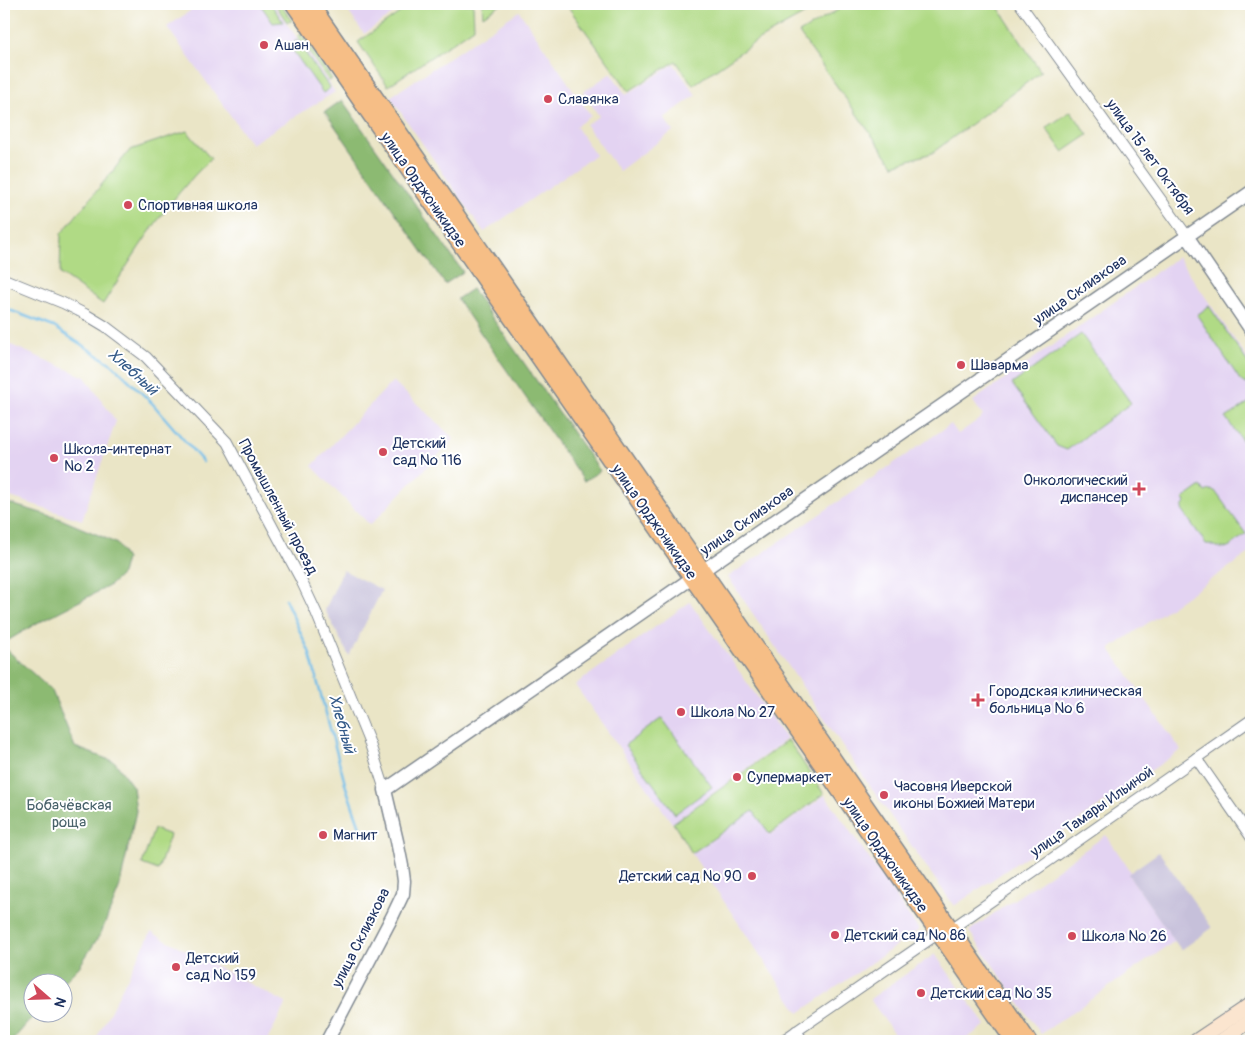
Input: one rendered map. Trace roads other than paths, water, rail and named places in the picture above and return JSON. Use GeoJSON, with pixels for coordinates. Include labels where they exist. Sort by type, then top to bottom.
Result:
{"type":"FeatureCollection","features":[{"type":"Feature","properties":{"kind":"main road","name":"улица Орджоникидзе"},"geometry":{"type":"LineString","coordinates":[[294,4],[698,574]]}},
{"type":"Feature","properties":{"kind":"main road","name":"улица Орджоникидзе"},"geometry":{"type":"LineString","coordinates":[[310,4],[698,574],[945,931],[1028,1041]]}},
{"type":"Feature","properties":{"kind":"main road"},"geometry":{"type":"LineString","coordinates":[[358,96],[368,101],[377,100]]}},
{"type":"Feature","properties":{"kind":"main road","name":"улица Орджоникидзе"},"geometry":{"type":"LineString","coordinates":[[945,931],[1014,1041]]}},
{"type":"Feature","properties":{"kind":"main road"},"geometry":{"type":"LineString","coordinates":[[1196,1041],[1251,1004]]}},
{"type":"Feature","properties":{"kind":"main road"},"geometry":{"type":"LineString","coordinates":[[1221,1041],[1250,1024]]}},
{"type":"Feature","properties":{"kind":"street","name":"улица 15 лет Октября"},"geometry":{"type":"LineString","coordinates":[[1020,4],[1187,236],[1251,330]]}},
{"type":"Feature","properties":{"kind":"street","name":"улица Склизкова"},"geometry":{"type":"LineString","coordinates":[[328,1041],[403,894],[402,866],[385,790],[1251,192]]}},
{"type":"Feature","properties":{"kind":"street","name":"Промышленный проезд"},"geometry":{"type":"LineString","coordinates":[[4,279],[63,303],[105,326],[146,357],[227,442],[300,578],[316,612],[370,744],[385,790]]}},
{"type":"Feature","properties":{"kind":"street","name":"улица Тамары Ильиной"},"geometry":{"type":"LineString","coordinates":[[782,1041],[1251,720]]}},
{"type":"Feature","properties":{"kind":"street"},"geometry":{"type":"LineString","coordinates":[[1196,758],[1251,837]]}},
{"type":"Feature","properties":{"kind":"street"},"geometry":{"type":"LineString","coordinates":[[796,1031],[803,1041]]}},
{"type":"Feature","properties":{"kind":"waterway","name":"Хлебный"},"geometry":{"type":"LineString","coordinates":[[4,308],[54,327],[113,365],[152,403],[203,462]]}},
{"type":"Feature","properties":{"kind":"waterway","name":"Хлебный"},"geometry":{"type":"LineString","coordinates":[[285,599],[309,651],[346,787],[361,830]]}},
{"type":"Feature","properties":{"kind":"place","name":"Ашан"},"geometry":{"type":"Point","coordinates":[264,45]}},
{"type":"Feature","properties":{"kind":"place","name":"Славянка"},"geometry":{"type":"Point","coordinates":[548,99]}},
{"type":"Feature","properties":{"kind":"place","name":"Спортивная школа"},"geometry":{"type":"Point","coordinates":[128,205]}},
{"type":"Feature","properties":{"kind":"place","name":"Шаварма"},"geometry":{"type":"Point","coordinates":[961,365]}},
{"type":"Feature","properties":{"kind":"place","name":"Детский сад № 116"},"geometry":{"type":"Point","coordinates":[383,452]}},
{"type":"Feature","properties":{"kind":"place","name":"Школа-интернат № 2"},"geometry":{"type":"Point","coordinates":[54,458]}},
{"type":"Feature","properties":{"kind":"place","name":"Онкологический диспансер"},"geometry":{"type":"Point","coordinates":[1139,489]}},
{"type":"Feature","properties":{"kind":"place","name":"Городская клиническая больница № 6"},"geometry":{"type":"Point","coordinates":[978,700]}},
{"type":"Feature","properties":{"kind":"place","name":"Школа № 27"},"geometry":{"type":"Point","coordinates":[681,712]}},
{"type":"Feature","properties":{"kind":"place","name":"Супермаркет"},"geometry":{"type":"Point","coordinates":[737,777]}},
{"type":"Feature","properties":{"kind":"place","name":"Часовня Иверской иконы Божией Матери"},"geometry":{"type":"Point","coordinates":[884,795]}},
{"type":"Feature","properties":{"kind":"place","name":"Магнит"},"geometry":{"type":"Point","coordinates":[323,835]}},
{"type":"Feature","properties":{"kind":"place","name":"Детский сад № 90"},"geometry":{"type":"Point","coordinates":[752,876]}},
{"type":"Feature","properties":{"kind":"place","name":"Детский сад № 86"},"geometry":{"type":"Point","coordinates":[835,935]}},
{"type":"Feature","properties":{"kind":"place","name":"Школа № 26"},"geometry":{"type":"Point","coordinates":[1072,936]}},
{"type":"Feature","properties":{"kind":"place","name":"Детский сад № 159"},"geometry":{"type":"Point","coordinates":[176,967]}},
{"type":"Feature","properties":{"kind":"place","name":"Детский сад № 35"},"geometry":{"type":"Point","coordinates":[921,993]}},
{"type":"Feature","properties":{"kind":"park label","name":"Бобачёвская роща"},"geometry":{"type":"Point","coordinates":[69,814]}}]}
